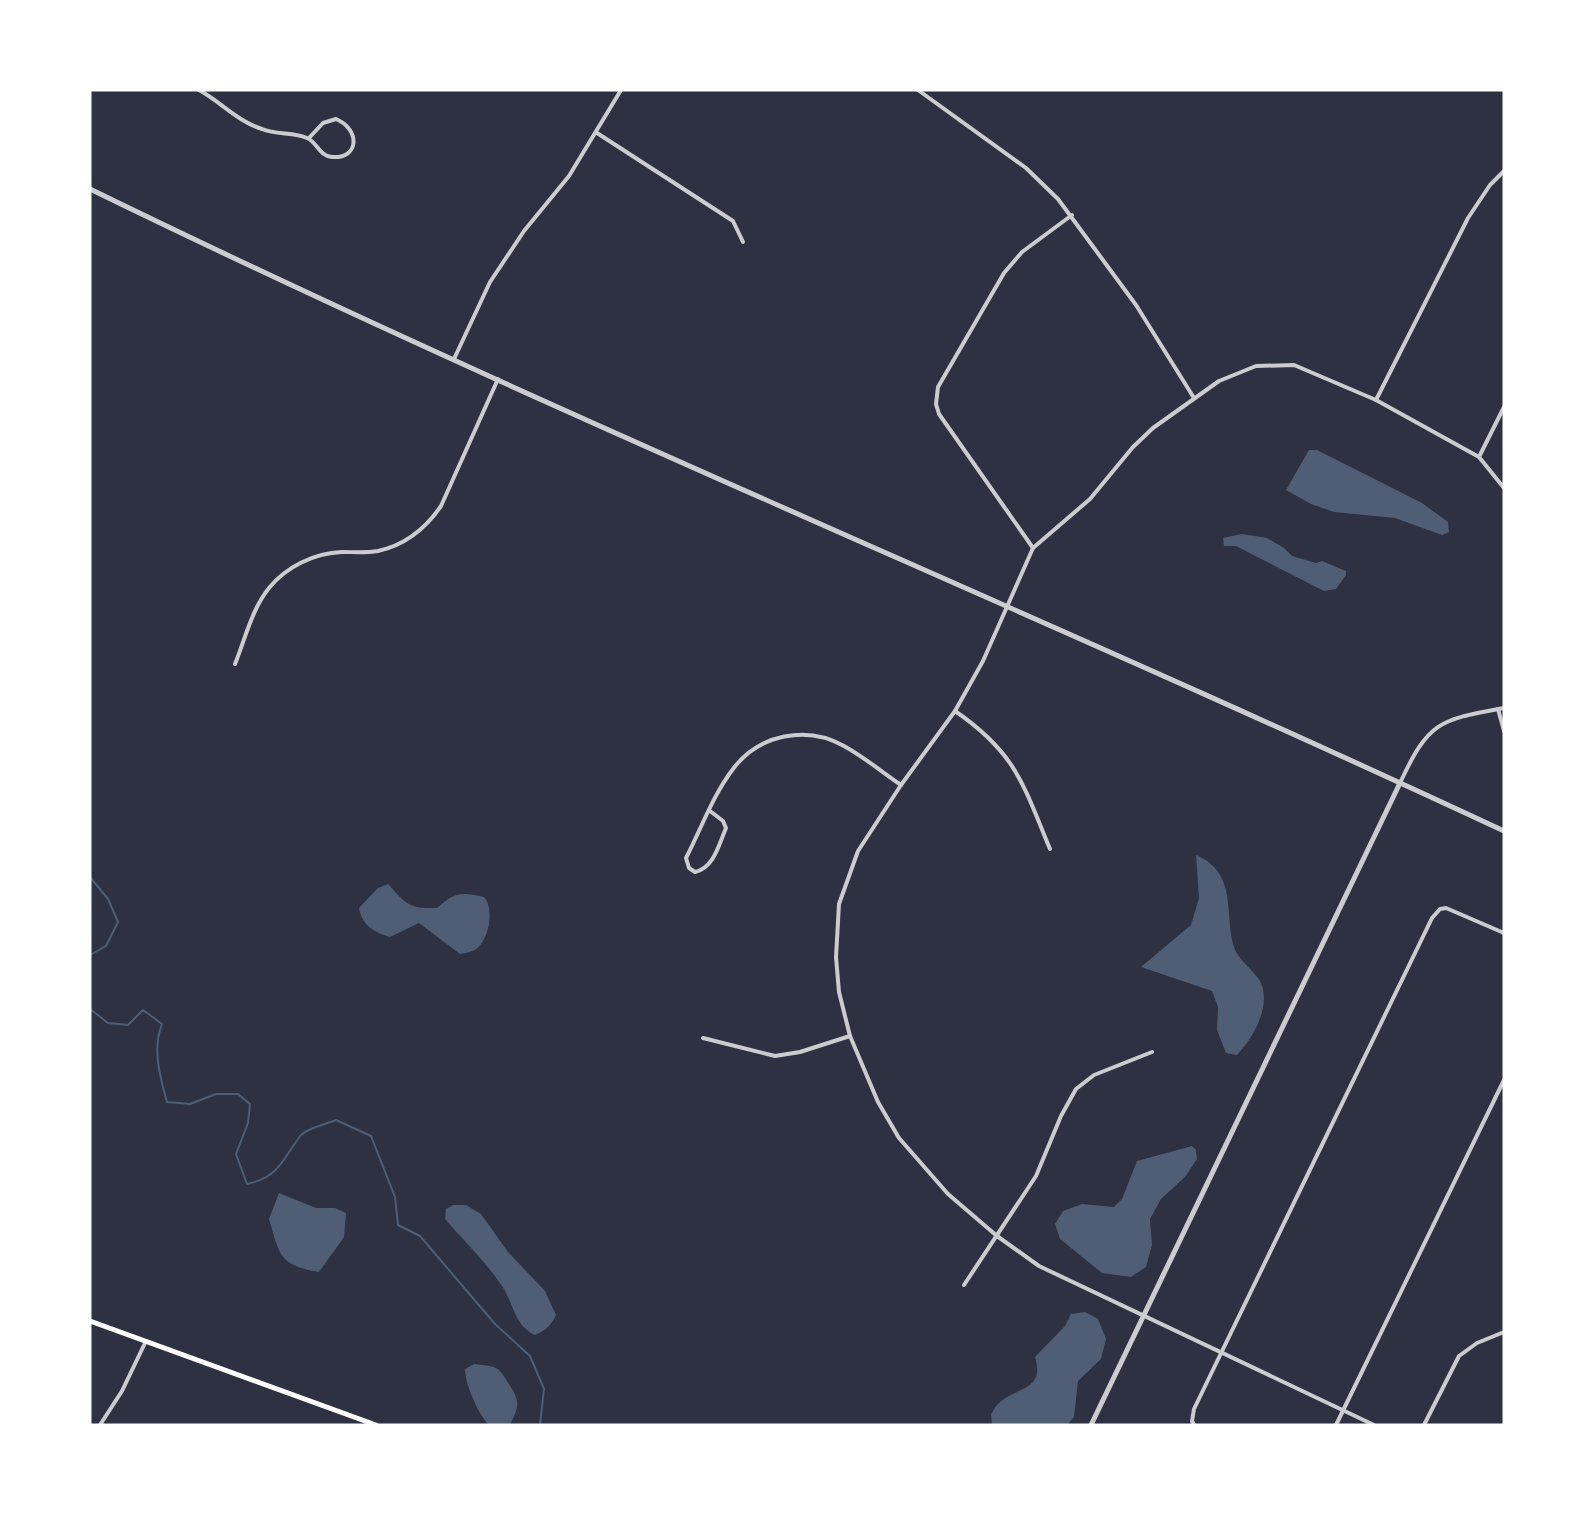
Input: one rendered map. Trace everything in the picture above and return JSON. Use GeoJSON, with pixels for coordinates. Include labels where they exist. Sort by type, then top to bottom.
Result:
{"type":"FeatureCollection","features":[{"type":"Feature","properties":{"kind":"main road"},"geometry":{"type":"LineString","coordinates":[[90,1321],[376,1425]]}},
{"type":"Feature","properties":{"kind":"street"},"geometry":{"type":"LineString","coordinates":[[199,90],[253,126],[309,138],[320,152],[333,157],[350,151],[354,137],[349,126],[336,119],[323,123],[309,138]]}},
{"type":"Feature","properties":{"kind":"street"},"geometry":{"type":"LineString","coordinates":[[454,359],[490,282],[524,231],[569,176],[621,90]]}},
{"type":"Feature","properties":{"kind":"street"},"geometry":{"type":"LineString","coordinates":[[918,90],[1045,184],[1072,216],[1136,305],[1194,398]]}},
{"type":"Feature","properties":{"kind":"street"},"geometry":{"type":"LineString","coordinates":[[597,133],[734,221],[743,242]]}},
{"type":"Feature","properties":{"kind":"street"},"geometry":{"type":"LineString","coordinates":[[1376,400],[1468,218],[1490,185],[1504,171]]}},
{"type":"Feature","properties":{"kind":"street"},"geometry":{"type":"LineString","coordinates":[[90,189],[774,505],[1007,607],[1504,831]]}},
{"type":"Feature","properties":{"kind":"street"},"geometry":{"type":"LineString","coordinates":[[1033,548],[939,414],[936,396],[944,377],[1004,273],[1022,252],[1072,216]]}},
{"type":"Feature","properties":{"kind":"street"},"geometry":{"type":"LineString","coordinates":[[1374,1425],[1145,1314],[1047,1271],[997,1236],[948,1194],[899,1138],[878,1102],[850,1036],[839,992],[836,957],[839,904],[858,851],[901,786],[956,711],[1033,548],[1090,499],[1142,437],[1219,381],[1242,369],[1279,364],[1308,369],[1376,400],[1479,457],[1504,488]]}},
{"type":"Feature","properties":{"kind":"street"},"geometry":{"type":"LineString","coordinates":[[235,664],[259,602],[284,573],[304,561],[329,553],[381,550],[404,541],[432,519],[441,506],[498,379]]}},
{"type":"Feature","properties":{"kind":"street"},"geometry":{"type":"LineString","coordinates":[[1479,457],[1504,407]]}},
{"type":"Feature","properties":{"kind":"street"},"geometry":{"type":"LineString","coordinates":[[1091,1425],[1415,752],[1430,732],[1453,718],[1504,708]]}},
{"type":"Feature","properties":{"kind":"street"},"geometry":{"type":"LineString","coordinates":[[1498,709],[1504,731]]}},
{"type":"Feature","properties":{"kind":"street"},"geometry":{"type":"LineString","coordinates":[[956,711],[983,730],[1003,750],[1021,778],[1050,849]]}},
{"type":"Feature","properties":{"kind":"street"},"geometry":{"type":"LineString","coordinates":[[710,811],[723,821],[726,828],[710,863],[704,870],[695,872],[689,868],[686,858],[710,811],[733,769],[749,752],[770,740],[792,735],[816,735],[844,746],[901,786]]}},
{"type":"Feature","properties":{"kind":"street"},"geometry":{"type":"LineString","coordinates":[[1194,1425],[1192,1421],[1194,1409],[1427,928],[1440,909],[1452,909],[1504,933]]}},
{"type":"Feature","properties":{"kind":"street"},"geometry":{"type":"LineString","coordinates":[[703,1038],[775,1056],[800,1052],[850,1036]]}},
{"type":"Feature","properties":{"kind":"street"},"geometry":{"type":"LineString","coordinates":[[964,1285],[1036,1176],[1060,1116],[1076,1089],[1094,1075],[1152,1052]]}},
{"type":"Feature","properties":{"kind":"street"},"geometry":{"type":"LineString","coordinates":[[1336,1425],[1504,1080]]}},
{"type":"Feature","properties":{"kind":"street"},"geometry":{"type":"LineString","coordinates":[[1424,1425],[1459,1356],[1478,1343],[1504,1332]]}},
{"type":"Feature","properties":{"kind":"street"},"geometry":{"type":"LineString","coordinates":[[100,1425],[122,1392],[146,1341]]}},
{"type":"Feature","properties":{"kind":"water"},"geometry":{"type":"Polygon","coordinates":[[[1309,450],[1317,450],[1422,503],[1448,522],[1449,532],[1442,535],[1395,518],[1334,512],[1311,504],[1286,490],[1309,450]]]}},
{"type":"Feature","properties":{"kind":"water"},"geometry":{"type":"Polygon","coordinates":[[[1242,534],[1267,538],[1284,548],[1292,556],[1316,563],[1322,561],[1346,571],[1346,575],[1336,589],[1324,591],[1236,546],[1224,546],[1223,538],[1242,534]]]}},
{"type":"Feature","properties":{"kind":"water"},"geometry":{"type":"Polygon","coordinates":[[[1196,855],[1218,872],[1224,883],[1234,947],[1240,958],[1258,978],[1263,989],[1263,1007],[1258,1025],[1237,1055],[1226,1053],[1217,1030],[1218,1007],[1212,991],[1141,967],[1191,925],[1199,898],[1196,855]]]}},
{"type":"Feature","properties":{"kind":"water"},"geometry":{"type":"Polygon","coordinates":[[[388,884],[404,901],[420,907],[437,908],[459,895],[484,897],[490,917],[484,940],[475,950],[460,954],[419,923],[390,937],[378,933],[366,923],[359,908],[378,888],[388,884]]]}},
{"type":"Feature","properties":{"kind":"water"},"geometry":{"type":"Polygon","coordinates":[[[1192,1146],[1196,1150],[1197,1159],[1185,1177],[1161,1199],[1150,1219],[1152,1245],[1146,1267],[1131,1277],[1102,1273],[1060,1239],[1055,1224],[1063,1211],[1082,1204],[1114,1207],[1122,1199],[1137,1161],[1192,1146]]]}},
{"type":"Feature","properties":{"kind":"water"},"geometry":{"type":"Polygon","coordinates":[[[279,1193],[316,1208],[335,1208],[346,1213],[344,1237],[319,1272],[296,1266],[283,1257],[279,1250],[269,1219],[279,1193]]]}},
{"type":"Feature","properties":{"kind":"water"},"geometry":{"type":"Polygon","coordinates":[[[453,1205],[466,1205],[481,1214],[508,1252],[545,1291],[556,1315],[545,1329],[535,1335],[518,1320],[496,1277],[445,1219],[446,1209],[453,1205]]]}},
{"type":"Feature","properties":{"kind":"water"},"geometry":{"type":"Polygon","coordinates":[[[1085,1312],[1098,1319],[1106,1339],[1101,1359],[1078,1381],[1074,1417],[1067,1425],[992,1425],[991,1414],[999,1403],[1033,1382],[1037,1368],[1035,1357],[1065,1326],[1071,1314],[1085,1312]]]}},
{"type":"Feature","properties":{"kind":"water"},"geometry":{"type":"Polygon","coordinates":[[[474,1364],[495,1367],[512,1389],[517,1407],[510,1425],[489,1425],[481,1414],[470,1390],[465,1369],[474,1364]]]}},
{"type":"Feature","properties":{"kind":"waterway"},"geometry":{"type":"LineString","coordinates":[[90,877],[108,899],[118,922],[106,946],[90,955]]}},
{"type":"Feature","properties":{"kind":"waterway"},"geometry":{"type":"LineString","coordinates":[[90,1009],[108,1023],[128,1025],[143,1010],[162,1024],[157,1053],[167,1102],[190,1104],[216,1094],[238,1094],[250,1104],[248,1123],[236,1154],[247,1184],[267,1177],[280,1166],[301,1135],[313,1128],[336,1120],[371,1136],[395,1197],[398,1225],[420,1236],[495,1324],[530,1356],[544,1389],[540,1425]]}}]}
